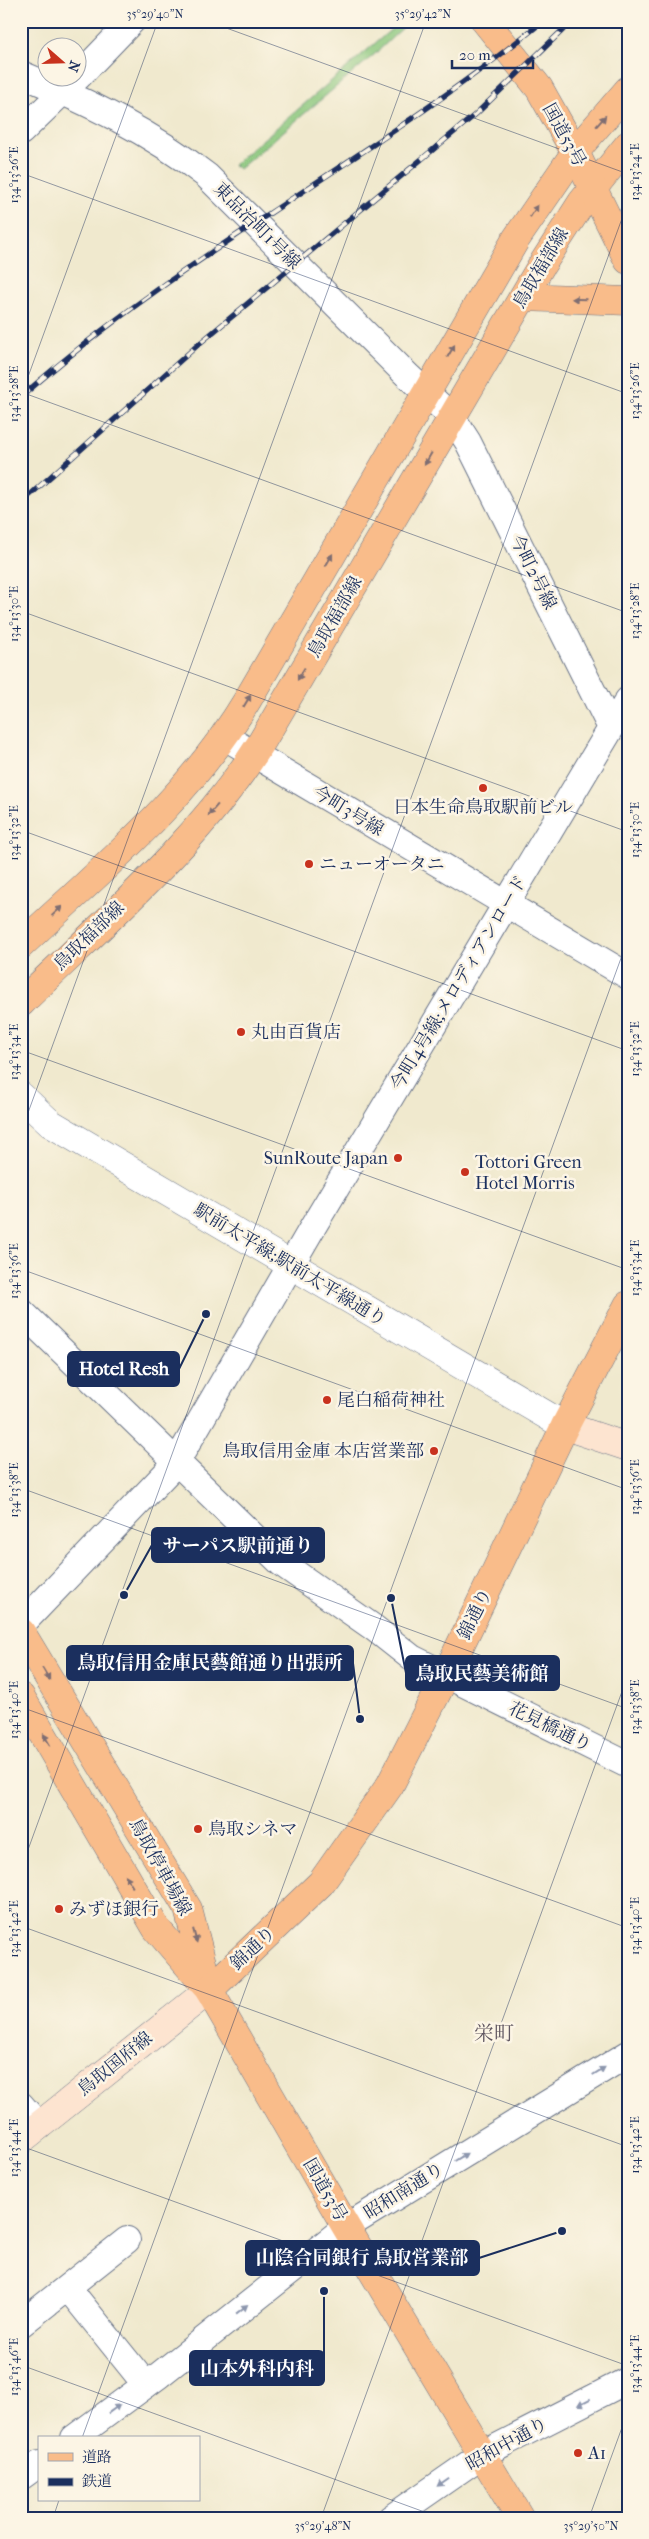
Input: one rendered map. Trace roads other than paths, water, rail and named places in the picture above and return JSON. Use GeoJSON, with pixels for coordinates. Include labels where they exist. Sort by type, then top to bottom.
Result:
{"type":"FeatureCollection","features":[{"type":"Feature","properties":{"kind":"main road","name":"国道53号"},"geometry":{"type":"LineString","coordinates":[[490,23],[539,88],[575,152],[628,260]]}},
{"type":"Feature","properties":{"kind":"main road","name":"鳥取福部線"},"geometry":{"type":"LineString","coordinates":[[21,945],[175,798],[225,737],[516,239],[575,152],[628,90]]}},
{"type":"Feature","properties":{"kind":"main road","name":"鳥取福部線"},"geometry":{"type":"LineString","coordinates":[[21,1003],[188,838],[218,803],[254,754],[561,234],[592,188],[628,145]]}},
{"type":"Feature","properties":{"kind":"main road"},"geometry":{"type":"LineString","coordinates":[[523,297],[628,301]]}},
{"type":"Feature","properties":{"kind":"main road","name":"錦通り"},"geometry":{"type":"LineString","coordinates":[[209,1990],[321,1884],[390,1785],[446,1675],[565,1426],[628,1305]]}},
{"type":"Feature","properties":{"kind":"main road"},"geometry":{"type":"LineString","coordinates":[[565,1426],[628,1447]]}},
{"type":"Feature","properties":{"kind":"main road","name":"鳥取停車場線"},"geometry":{"type":"LineString","coordinates":[[21,1632],[188,1909],[209,1990]]}},
{"type":"Feature","properties":{"kind":"main road","name":"鳥取停車場線"},"geometry":{"type":"LineString","coordinates":[[21,1697],[156,1928],[209,1990]]}},
{"type":"Feature","properties":{"kind":"main road","name":"国道53号"},"geometry":{"type":"LineString","coordinates":[[209,1990],[346,2228],[520,2518]]}},
{"type":"Feature","properties":{"kind":"main road","name":"鳥取国府線"},"geometry":{"type":"LineString","coordinates":[[30,2133],[209,1990]]}},
{"type":"Feature","properties":{"kind":"street"},"geometry":{"type":"LineString","coordinates":[[88,66],[132,21]]}},
{"type":"Feature","properties":{"kind":"street","name":"東品治町1号線"},"geometry":{"type":"LineString","coordinates":[[21,74],[38,77]]}},
{"type":"Feature","properties":{"kind":"street"},"geometry":{"type":"LineString","coordinates":[[21,132],[67,88]]}},
{"type":"Feature","properties":{"kind":"street","name":"東品治町1号線"},"geometry":{"type":"LineString","coordinates":[[81,88],[123,121],[187,160],[207,176],[452,417]]}},
{"type":"Feature","properties":{"kind":"street","name":"今町2号線"},"geometry":{"type":"LineString","coordinates":[[452,417],[468,442],[611,728]]}},
{"type":"Feature","properties":{"kind":"street","name":"今町4号線;メロディアンロード"},"geometry":{"type":"LineString","coordinates":[[21,1625],[176,1463],[628,700]]}},
{"type":"Feature","properties":{"kind":"street","name":"今町3号線"},"geometry":{"type":"LineString","coordinates":[[225,737],[628,976]]}},
{"type":"Feature","properties":{"kind":"street","name":"駅前太平線;駅前太平線通り"},"geometry":{"type":"LineString","coordinates":[[21,1096],[50,1123],[565,1426]]}},
{"type":"Feature","properties":{"kind":"street","name":"花見橋通り"},"geometry":{"type":"LineString","coordinates":[[21,1311],[281,1563],[374,1628],[412,1658],[628,1765]]}},
{"type":"Feature","properties":{"kind":"street","name":"昭和南通り"},"geometry":{"type":"LineString","coordinates":[[77,2436],[146,2385],[346,2228],[628,2054]]}},
{"type":"Feature","properties":{"kind":"street"},"geometry":{"type":"LineString","coordinates":[[21,2105],[30,2133]]}},
{"type":"Feature","properties":{"kind":"street"},"geometry":{"type":"LineString","coordinates":[[21,2324],[127,2240]]}},
{"type":"Feature","properties":{"kind":"street"},"geometry":{"type":"LineString","coordinates":[[68,2288],[146,2385]]}},
{"type":"Feature","properties":{"kind":"street","name":"昭和中通り"},"geometry":{"type":"LineString","coordinates":[[391,2518],[483,2454],[628,2380]]}},
{"type":"Feature","properties":{"kind":"street"},"geometry":{"type":"LineString","coordinates":[[21,2477],[38,2465]]}},
{"type":"Feature","properties":{"kind":"railway"},"geometry":{"type":"LineString","coordinates":[[21,397],[83,345],[147,297],[414,117],[480,70],[543,21]]}},
{"type":"Feature","properties":{"kind":"railway"},"geometry":{"type":"LineString","coordinates":[[21,503],[200,343],[476,114],[572,21]]}},
{"type":"Feature","properties":{"kind":"place","name":"日本生命鳥取駅前ビル"},"geometry":{"type":"Point","coordinates":[483,788]}},
{"type":"Feature","properties":{"kind":"place","name":"ニューオータニ"},"geometry":{"type":"Point","coordinates":[309,864]}},
{"type":"Feature","properties":{"kind":"place","name":"丸由百貨店"},"geometry":{"type":"Point","coordinates":[241,1032]}},
{"type":"Feature","properties":{"kind":"place","name":"SunRoute Japan"},"geometry":{"type":"Point","coordinates":[398,1158]}},
{"type":"Feature","properties":{"kind":"place","name":"Tottori Green Hotel Morris"},"geometry":{"type":"Point","coordinates":[465,1172]}},
{"type":"Feature","properties":{"kind":"place","name":"Hotel Resh"},"geometry":{"type":"Point","coordinates":[206,1314]}},
{"type":"Feature","properties":{"kind":"place","name":"尾白稲荷神社"},"geometry":{"type":"Point","coordinates":[327,1400]}},
{"type":"Feature","properties":{"kind":"place","name":"鳥取信用金庫 本店営業部"},"geometry":{"type":"Point","coordinates":[434,1451]}},
{"type":"Feature","properties":{"kind":"place","name":"サーパス駅前通り"},"geometry":{"type":"Point","coordinates":[124,1595]}},
{"type":"Feature","properties":{"kind":"place","name":"鳥取民藝美術館"},"geometry":{"type":"Point","coordinates":[391,1598]}},
{"type":"Feature","properties":{"kind":"place","name":"鳥取信用金庫民藝館通り出張所"},"geometry":{"type":"Point","coordinates":[360,1719]}},
{"type":"Feature","properties":{"kind":"place","name":"鳥取シネマ"},"geometry":{"type":"Point","coordinates":[198,1829]}},
{"type":"Feature","properties":{"kind":"place","name":"みずほ銀行"},"geometry":{"type":"Point","coordinates":[59,1909]}},
{"type":"Feature","properties":{"kind":"place","name":"山陰合同銀行 鳥取営業部"},"geometry":{"type":"Point","coordinates":[562,2231]}},
{"type":"Feature","properties":{"kind":"place","name":"山本外科内科"},"geometry":{"type":"Point","coordinates":[324,2291]}},
{"type":"Feature","properties":{"kind":"place","name":"A1"},"geometry":{"type":"Point","coordinates":[578,2453]}},
{"type":"Feature","properties":{"kind":"district","name":"栄町"},"geometry":{"type":"Point","coordinates":[494,2033]}}]}
